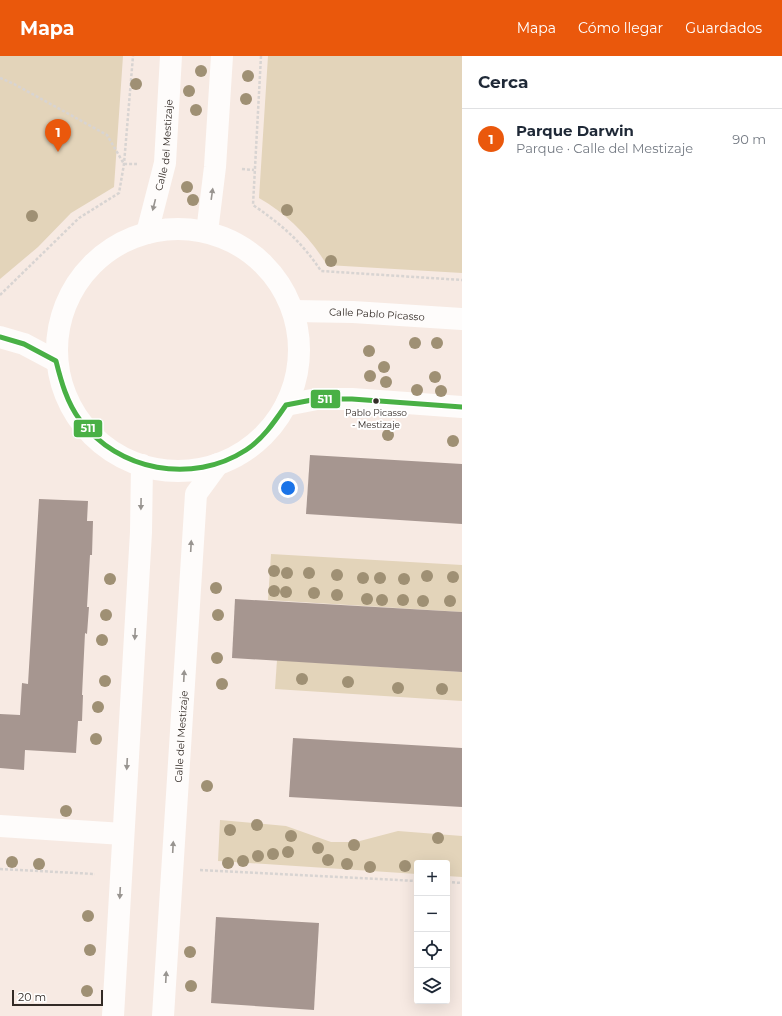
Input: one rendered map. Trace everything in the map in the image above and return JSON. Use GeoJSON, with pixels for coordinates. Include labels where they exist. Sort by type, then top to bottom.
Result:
{"type":"FeatureCollection","features":[{"type":"Feature","properties":{"kind":"street","name":"Calle del Mestizaje"},"geometry":{"type":"LineString","coordinates":[[147,233],[165,163],[171,56]]}},
{"type":"Feature","properties":{"kind":"street"},"geometry":{"type":"LineString","coordinates":[[207,232],[215,167],[222,56]]}},
{"type":"Feature","properties":{"kind":"street"},"geometry":{"type":"LineString","coordinates":[[166,230],[207,232],[230,241],[250,253],[278,282],[293,311],[298,335],[299,358],[295,382],[286,405],[269,430],[245,450],[218,464],[187,470],[157,469],[124,458],[93,436],[80,421],[63,388],[56,361],[55,342],[59,324],[68,299],[81,276],[100,257],[116,246],[147,233],[166,230]]}},
{"type":"Feature","properties":{"kind":"street","name":"Calle Pablo Picasso"},"geometry":{"type":"LineString","coordinates":[[293,311],[353,312],[462,319]]}},
{"type":"Feature","properties":{"kind":"street"},"geometry":{"type":"LineString","coordinates":[[0,337],[24,344],[56,361]]}},
{"type":"Feature","properties":{"kind":"street"},"geometry":{"type":"LineString","coordinates":[[286,405],[318,399],[352,399],[462,406]]}},
{"type":"Feature","properties":{"kind":"street","name":"Calle del Mestizaje"},"geometry":{"type":"LineString","coordinates":[[163,1016],[196,494],[218,464]]}},
{"type":"Feature","properties":{"kind":"street"},"geometry":{"type":"LineString","coordinates":[[113,1016],[141,532],[142,465]]}},
{"type":"Feature","properties":{"kind":"street"},"geometry":{"type":"LineString","coordinates":[[0,826],[123,834]]}},
{"type":"Feature","properties":{"kind":"path"},"geometry":{"type":"LineString","coordinates":[[0,295],[79,218],[119,193],[124,164],[133,56]]}},
{"type":"Feature","properties":{"kind":"path"},"geometry":{"type":"LineString","coordinates":[[261,56],[253,205],[277,221],[307,250],[321,271],[462,280]]}},
{"type":"Feature","properties":{"kind":"path"},"geometry":{"type":"LineString","coordinates":[[0,78],[14,84],[107,135]]}},
{"type":"Feature","properties":{"kind":"path"},"geometry":{"type":"LineString","coordinates":[[0,868],[121,877]]}},
{"type":"Feature","properties":{"kind":"path"},"geometry":{"type":"LineString","coordinates":[[172,869],[414,881]]}},
{"type":"Feature","properties":{"kind":"path"},"geometry":{"type":"LineString","coordinates":[[450,882],[462,883]]}},
{"type":"Feature","properties":{"kind":"shaded area"},"geometry":{"type":"Polygon","coordinates":[[[0,56],[123,56],[114,187],[71,213],[38,247],[0,279],[0,56]]]}},
{"type":"Feature","properties":{"kind":"shaded area"},"geometry":{"type":"Polygon","coordinates":[[[268,56],[462,56],[462,273],[327,265],[313,245],[289,219],[259,198],[268,56]]]}},
{"type":"Feature","properties":{"kind":"shaded area"},"geometry":{"type":"Polygon","coordinates":[[[271,554],[462,565],[462,612],[268,600],[271,554]]]}},
{"type":"Feature","properties":{"kind":"shaded area"},"geometry":{"type":"Polygon","coordinates":[[[277,660],[462,672],[462,701],[275,689],[277,660]]]}},
{"type":"Feature","properties":{"kind":"shaded area"},"geometry":{"type":"Polygon","coordinates":[[[220,820],[286,826],[331,842],[356,842],[398,831],[462,836],[462,877],[450,876],[450,860],[414,860],[414,874],[218,861],[220,820]]]}},
{"type":"Feature","properties":{"kind":"building"},"geometry":{"type":"Polygon","coordinates":[[[310,455],[462,464],[462,524],[306,514],[310,455]]]}},
{"type":"Feature","properties":{"kind":"building"},"geometry":{"type":"Polygon","coordinates":[[[39,499],[88,501],[87,521],[93,521],[92,555],[90,555],[87,607],[89,607],[87,634],[85,633],[82,721],[78,721],[76,753],[25,750],[24,770],[0,768],[0,714],[20,715],[22,683],[28,684],[39,499]]]}},
{"type":"Feature","properties":{"kind":"building"},"geometry":{"type":"Polygon","coordinates":[[[235,599],[462,612],[462,672],[232,658],[235,599]]]}},
{"type":"Feature","properties":{"kind":"building"},"geometry":{"type":"Polygon","coordinates":[[[293,738],[462,748],[462,807],[289,797],[293,738]]]}},
{"type":"Feature","properties":{"kind":"building"},"geometry":{"type":"Polygon","coordinates":[[[216,917],[319,923],[314,1010],[211,1003],[216,917]]]}},
{"type":"Feature","properties":{"kind":"transit line","name":"511"},"geometry":{"type":"LineString","coordinates":[[0,337],[24,344],[56,361],[62,384],[71,406],[80,420],[96,437],[114,451],[135,461],[157,467],[180,469],[203,467],[225,461],[246,450],[258,441],[286,405],[317,399],[352,399],[462,407]]}},
{"type":"Feature","properties":{"kind":"place","name":"Parque Darwin"},"geometry":{"type":"Point","coordinates":[58,152]}},
{"type":"Feature","properties":{"kind":"place","name":"Pablo Picasso - Mestizaje"},"geometry":{"type":"Point","coordinates":[376,401]}}]}
